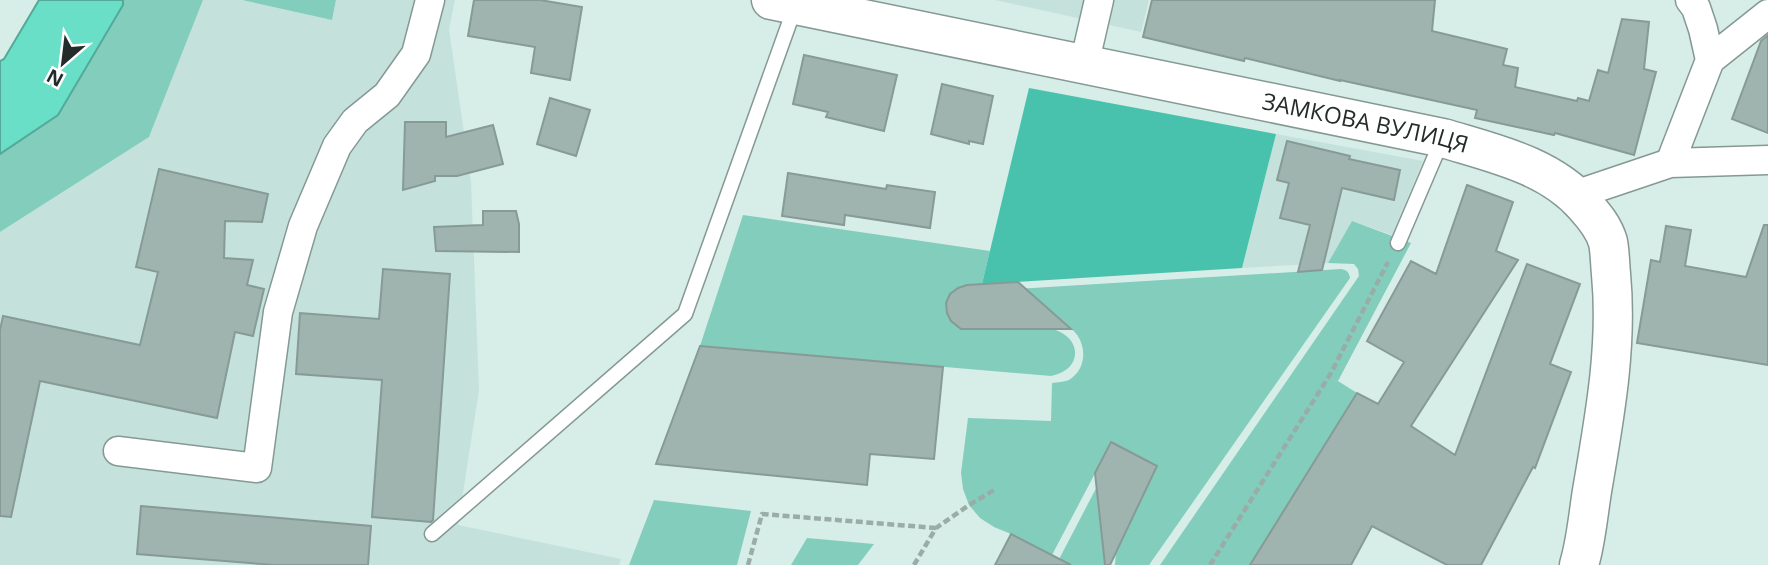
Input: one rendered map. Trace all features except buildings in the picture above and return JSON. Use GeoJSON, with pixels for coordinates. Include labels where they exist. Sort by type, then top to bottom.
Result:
{"type":"FeatureCollection","features":[{"type":"Feature","properties":{"kind":"main road","name":"ЗАМКОВА ВУЛИЦЯ"},"geometry":{"type":"LineString","coordinates":[[783,3],[1443,138],[1503,156],[1559,183],[1575,195],[1603,230],[1608,244],[1613,296],[1605,413],[1583,564]]}},
{"type":"Feature","properties":{"kind":"street"},"geometry":{"type":"LineString","coordinates":[[118,451],[257,468],[278,312],[303,226],[337,146],[355,121],[387,95],[416,54],[430,0]]}},
{"type":"Feature","properties":{"kind":"street"},"geometry":{"type":"LineString","coordinates":[[1084,65],[1099,0]]}},
{"type":"Feature","properties":{"kind":"street"},"geometry":{"type":"LineString","coordinates":[[1690,0],[1696,8],[1703,29],[1710,60]]}},
{"type":"Feature","properties":{"kind":"street"},"geometry":{"type":"LineString","coordinates":[[1670,163],[1710,60],[1768,14]]}},
{"type":"Feature","properties":{"kind":"street"},"geometry":{"type":"LineString","coordinates":[[1575,195],[1670,163],[1768,160]]}},
{"type":"Feature","properties":{"kind":"lane"},"geometry":{"type":"LineString","coordinates":[[432,534],[685,314],[783,3]]}},
{"type":"Feature","properties":{"kind":"lane"},"geometry":{"type":"LineString","coordinates":[[1398,243],[1443,138]]}},
{"type":"Feature","properties":{"kind":"path"},"geometry":{"type":"LineString","coordinates":[[1210,565],[1331,373],[1398,243]]}},
{"type":"Feature","properties":{"kind":"path"},"geometry":{"type":"LineString","coordinates":[[914,565],[936,528],[996,489]]}},
{"type":"Feature","properties":{"kind":"path"},"geometry":{"type":"LineString","coordinates":[[748,565],[762,514],[936,528]]}},
{"type":"Feature","properties":{"kind":"shaded area"},"geometry":{"type":"Polygon","coordinates":[[[39,0],[123,0],[123,5],[58,115],[0,154],[0,61],[4,59],[39,0]]]}},
{"type":"Feature","properties":{"kind":"shaded area"},"geometry":{"type":"Polygon","coordinates":[[[123,0],[203,0],[149,137],[0,232],[0,154],[58,115],[123,5],[123,0]]]}},
{"type":"Feature","properties":{"kind":"shaded area"},"geometry":{"type":"Polygon","coordinates":[[[203,0],[242,0],[332,20],[336,0],[455,0],[449,29],[471,182],[479,390],[458,525],[621,559],[619,565],[0,565],[0,232],[149,137],[203,0]]]}},
{"type":"Feature","properties":{"kind":"shaded area"},"geometry":{"type":"Polygon","coordinates":[[[242,0],[336,0],[332,20],[242,0]]]}},
{"type":"Feature","properties":{"kind":"shaded area"},"geometry":{"type":"Polygon","coordinates":[[[995,0],[1149,0],[1141,32],[995,0]]]}},
{"type":"Feature","properties":{"kind":"shaded area"},"geometry":{"type":"Polygon","coordinates":[[[1029,88],[1276,134],[1242,268],[982,284],[1029,88]]]}},
{"type":"Feature","properties":{"kind":"shaded area"},"geometry":{"type":"Polygon","coordinates":[[[1276,134],[1423,161],[1392,235],[1352,221],[1328,263],[1242,268],[1276,134]]]}},
{"type":"Feature","properties":{"kind":"shaded area"},"geometry":{"type":"Polygon","coordinates":[[[743,215],[990,251],[982,284],[963,286],[949,295],[947,306],[950,317],[959,327],[1052,329],[1062,333],[1074,346],[1074,361],[1062,373],[1051,376],[700,346],[743,215]]]}},
{"type":"Feature","properties":{"kind":"shaded area"},"geometry":{"type":"Polygon","coordinates":[[[1352,221],[1411,243],[1338,381],[1357,393],[1250,565],[1160,565],[1359,276],[1354,264],[1328,263],[1352,221]]]}},
{"type":"Feature","properties":{"kind":"shaded area"},"geometry":{"type":"Polygon","coordinates":[[[1341,269],[1349,274],[1350,278],[1149,565],[1115,565],[1116,552],[1157,466],[1111,443],[1052,555],[994,527],[980,518],[969,505],[961,473],[968,418],[1051,421],[1052,383],[1069,380],[1075,375],[1083,361],[1083,354],[1075,332],[1067,326],[968,292],[1341,269]]]}},
{"type":"Feature","properties":{"kind":"shaded area"},"geometry":{"type":"Polygon","coordinates":[[[1114,454],[1105,565],[1056,565],[1114,454]]]}},
{"type":"Feature","properties":{"kind":"shaded area"},"geometry":{"type":"Polygon","coordinates":[[[654,500],[751,511],[737,565],[629,565],[654,500]]]}},
{"type":"Feature","properties":{"kind":"shaded area"},"geometry":{"type":"Polygon","coordinates":[[[807,538],[874,544],[858,565],[791,565],[807,538]]]}}]}
